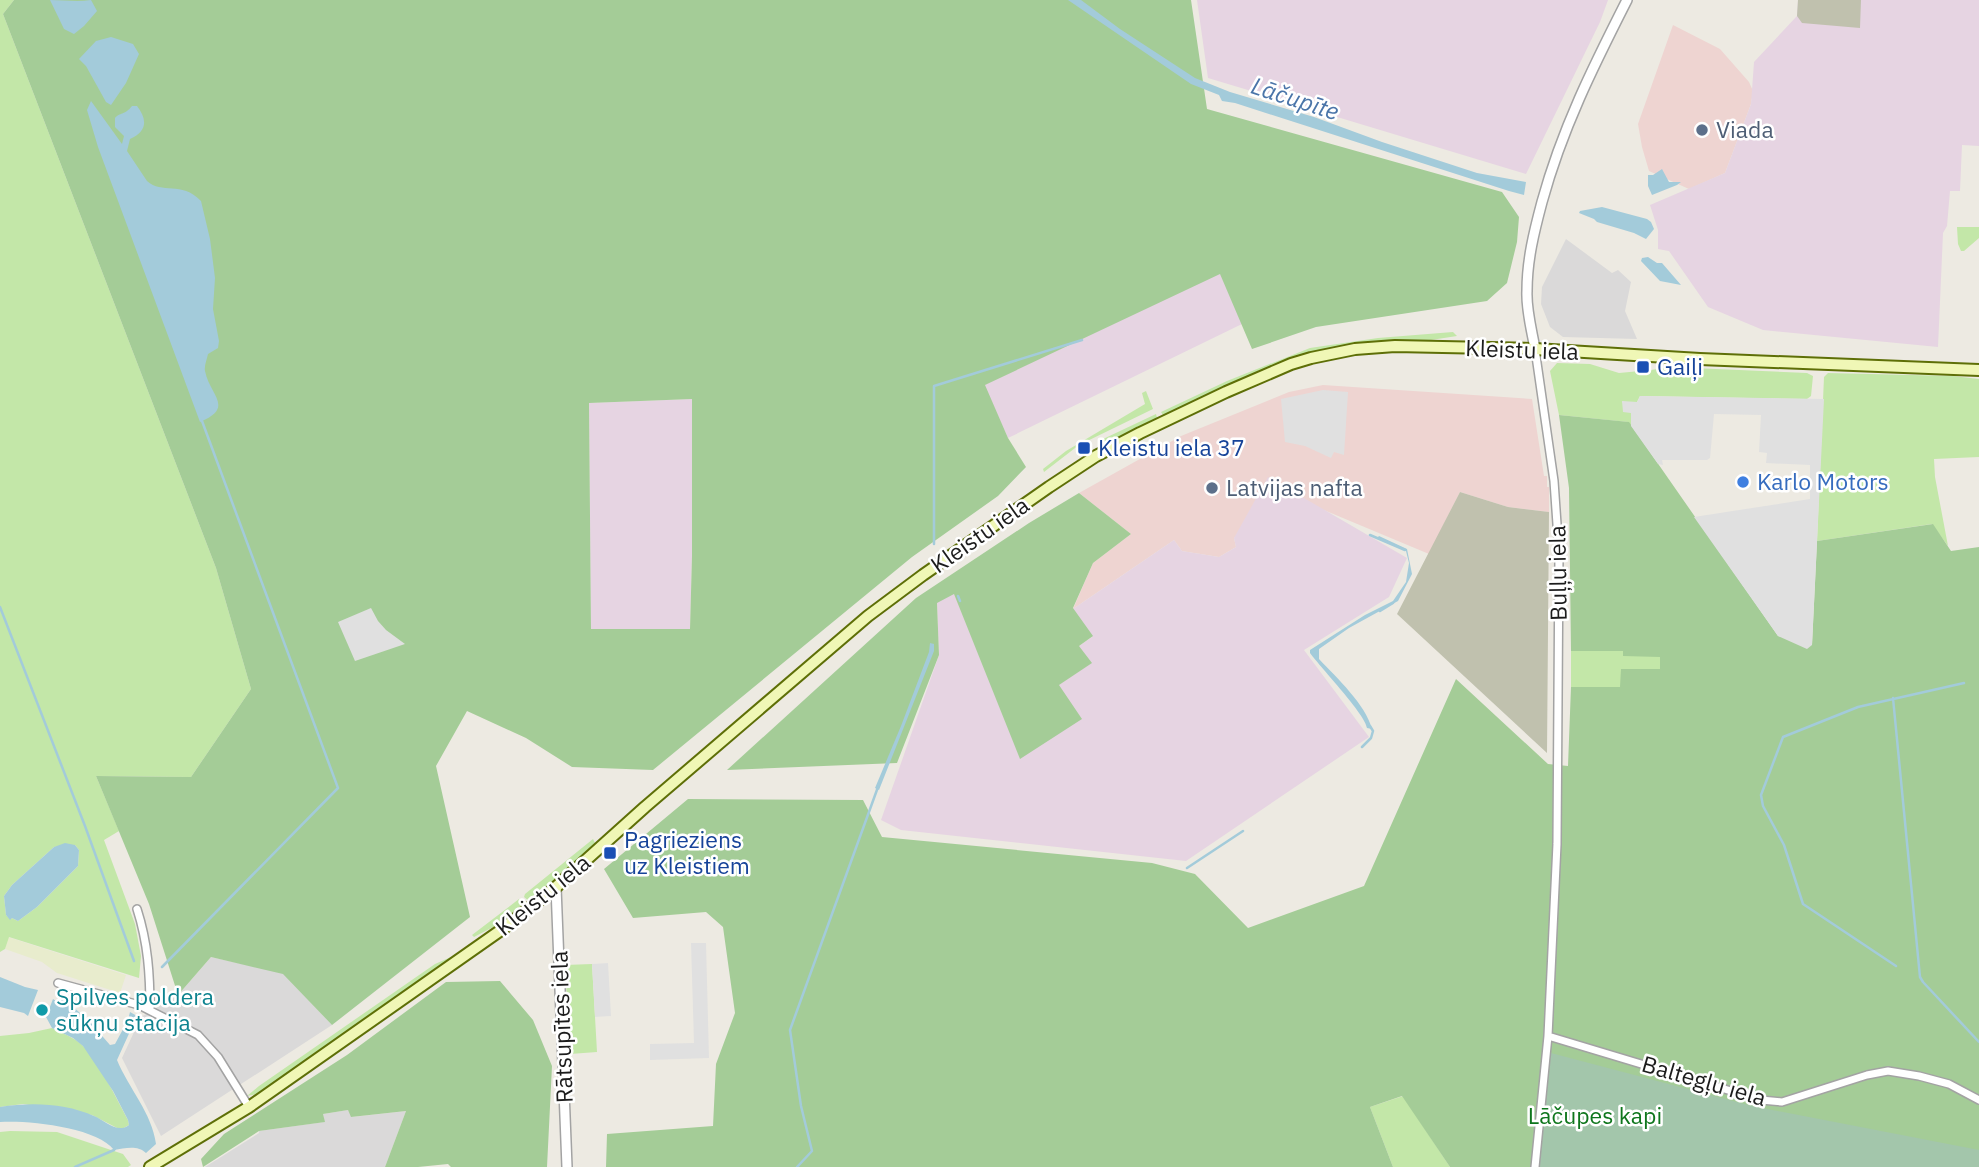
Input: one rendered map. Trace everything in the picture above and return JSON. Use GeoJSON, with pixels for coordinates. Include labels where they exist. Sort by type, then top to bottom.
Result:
{"type":"FeatureCollection","features":[{"type":"Feature","properties":{"kind":"main road","name":"Kleistu iela"},"geometry":{"type":"LineString","coordinates":[[149,1167],[249,1107],[504,928],[556,887],[867,616],[936,565],[1096,456],[1226,392],[1291,364],[1331,353],[1395,346],[1535,349],[1700,359],[1979,370]]}},
{"type":"Feature","properties":{"kind":"street","name":"Buļļu iela"},"geometry":{"type":"LineString","coordinates":[[1535,1167],[1549,1036],[1557,844],[1559,553],[1554,481],[1526,295],[1529,253],[1559,147],[1586,79],[1627,0]]}},
{"type":"Feature","properties":{"kind":"street","name":"Rātsupītes iela"},"geometry":{"type":"LineString","coordinates":[[556,887],[567,1167]]}},
{"type":"Feature","properties":{"kind":"street"},"geometry":{"type":"LineString","coordinates":[[137,909],[148,949],[150,1010]]}},
{"type":"Feature","properties":{"kind":"street"},"geometry":{"type":"LineString","coordinates":[[58,983],[139,1005],[198,1035],[218,1057],[249,1107]]}},
{"type":"Feature","properties":{"kind":"street","name":"Baltegļu iela"},"geometry":{"type":"LineString","coordinates":[[1549,1036],[1761,1100],[1782,1102],[1888,1071],[1950,1084],[1979,1100]]}},
{"type":"Feature","properties":{"kind":"shaded area"},"geometry":{"type":"Polygon","coordinates":[[[1197,0],[1608,0],[1600,22],[1526,174],[1208,78],[1197,0]]]}},
{"type":"Feature","properties":{"kind":"shaded area"},"geometry":{"type":"Polygon","coordinates":[[[1798,0],[1979,0],[1979,146],[1962,145],[1960,191],[1950,191],[1947,226],[1943,233],[1938,347],[1763,330],[1708,307],[1669,251],[1658,249],[1658,230],[1650,205],[1725,173],[1751,104],[1754,62],[1797,16],[1798,0]]]}},
{"type":"Feature","properties":{"kind":"shaded area"},"geometry":{"type":"Polygon","coordinates":[[[1798,0],[1861,0],[1860,28],[1802,23],[1797,16],[1798,0]]]}},
{"type":"Feature","properties":{"kind":"shaded area"},"geometry":{"type":"Polygon","coordinates":[[[1673,25],[1720,49],[1749,82],[1753,91],[1751,104],[1725,173],[1689,189],[1649,171],[1638,124],[1673,25]]]}},
{"type":"Feature","properties":{"kind":"shaded area"},"geometry":{"type":"Polygon","coordinates":[[[1566,239],[1612,273],[1618,270],[1631,282],[1625,311],[1637,339],[1563,337],[1550,327],[1541,304],[1542,287],[1566,239]]]}},
{"type":"Feature","properties":{"kind":"shaded area"},"geometry":{"type":"Polygon","coordinates":[[[1220,273],[1242,324],[1008,438],[984,385],[1220,273]]]}},
{"type":"Feature","properties":{"kind":"shaded area"},"geometry":{"type":"Polygon","coordinates":[[[1323,385],[1532,399],[1544,476],[1547,476],[1549,487],[1549,512],[1508,507],[1460,492],[1429,554],[1319,508],[1289,489],[1234,538],[1236,547],[1219,557],[1182,551],[1174,540],[1073,609],[1093,563],[1131,534],[1079,493],[1181,436],[1289,392],[1323,385]]]}},
{"type":"Feature","properties":{"kind":"shaded area"},"geometry":{"type":"Polygon","coordinates":[[[1323,390],[1348,392],[1344,455],[1334,452],[1331,458],[1305,446],[1285,442],[1281,399],[1323,390]]]}},
{"type":"Feature","properties":{"kind":"shaded area"},"geometry":{"type":"Polygon","coordinates":[[[1640,396],[1824,399],[1812,645],[1807,649],[1778,636],[1694,517],[1810,499],[1810,465],[1766,463],[1767,453],[1759,452],[1761,415],[1714,414],[1710,458],[1662,460],[1663,465],[1658,464],[1631,426],[1631,413],[1623,412],[1622,401],[1637,402],[1640,396]]]}},
{"type":"Feature","properties":{"kind":"shaded area"},"geometry":{"type":"Polygon","coordinates":[[[692,399],[690,630],[591,629],[589,403],[692,399]]]}},
{"type":"Feature","properties":{"kind":"shaded area"},"geometry":{"type":"Polygon","coordinates":[[[1268,477],[1407,558],[1389,597],[1304,650],[1369,737],[1186,861],[901,830],[881,820],[939,655],[937,602],[954,593],[1020,758],[1079,646],[1092,637],[1073,609],[1174,540],[1182,551],[1219,557],[1236,547],[1234,538],[1268,477]]]}},
{"type":"Feature","properties":{"kind":"shaded area"},"geometry":{"type":"Polygon","coordinates":[[[1460,492],[1508,507],[1549,512],[1547,753],[1397,614],[1460,492]]]}},
{"type":"Feature","properties":{"kind":"shaded area"},"geometry":{"type":"Polygon","coordinates":[[[371,608],[386,630],[405,644],[355,661],[338,622],[371,608]]]}},
{"type":"Feature","properties":{"kind":"shaded area"},"geometry":{"type":"Polygon","coordinates":[[[8,937],[126,975],[120,993],[57,973],[42,962],[5,949],[8,937]]]}},
{"type":"Feature","properties":{"kind":"shaded area"},"geometry":{"type":"Polygon","coordinates":[[[691,943],[706,943],[709,1058],[650,1060],[650,1044],[694,1043],[691,943]]]}},
{"type":"Feature","properties":{"kind":"shaded area"},"geometry":{"type":"Polygon","coordinates":[[[211,957],[283,973],[332,1025],[161,1136],[122,1058],[141,1017],[178,995],[211,957]]]}},
{"type":"Feature","properties":{"kind":"shaded area"},"geometry":{"type":"Polygon","coordinates":[[[608,963],[611,1016],[595,1017],[592,964],[608,963]]]}},
{"type":"Feature","properties":{"kind":"shaded area"},"geometry":{"type":"Polygon","coordinates":[[[348,1110],[352,1117],[406,1111],[385,1167],[205,1167],[259,1131],[324,1122],[323,1114],[348,1110]]]}},
{"type":"Feature","properties":{"kind":"green space"},"geometry":{"type":"Polygon","coordinates":[[[0,0],[14,0],[3,14],[216,568],[251,689],[191,777],[96,776],[119,831],[104,840],[135,924],[141,956],[139,978],[9,937],[5,949],[0,952],[0,0]],[[75,845],[54,847],[12,885],[4,896],[6,915],[18,921],[37,907],[78,866],[79,850],[75,845]]]}},
{"type":"Feature","properties":{"kind":"green space"},"geometry":{"type":"Polygon","coordinates":[[[14,0],[1191,0],[1207,109],[1502,192],[1519,217],[1517,242],[1507,283],[1487,301],[1316,327],[1252,349],[1220,274],[985,385],[1008,438],[1026,467],[998,496],[912,557],[653,770],[572,767],[526,738],[467,711],[436,766],[470,917],[332,1025],[283,974],[211,957],[178,995],[149,904],[96,776],[191,777],[251,689],[216,568],[3,14],[14,0]],[[692,399],[589,403],[591,629],[690,629],[692,399]]]}},
{"type":"Feature","properties":{"kind":"green space"},"geometry":{"type":"Polygon","coordinates":[[[1957,227],[1979,227],[1979,238],[1964,251],[1961,251],[1958,244],[1957,227]]]}},
{"type":"Feature","properties":{"kind":"green space"},"geometry":{"type":"Polygon","coordinates":[[[1453,332],[1457,336],[1431,340],[1380,341],[1341,347],[1283,363],[1163,415],[1161,412],[1227,381],[1310,348],[1378,338],[1453,332]]]}},
{"type":"Feature","properties":{"kind":"green space"},"geometry":{"type":"Polygon","coordinates":[[[1557,363],[1590,364],[1619,373],[1669,367],[1807,373],[1813,376],[1811,396],[1807,399],[1640,396],[1637,402],[1622,402],[1631,412],[1631,426],[1628,422],[1559,415],[1550,371],[1557,363]]]}},
{"type":"Feature","properties":{"kind":"green space"},"geometry":{"type":"Polygon","coordinates":[[[1828,373],[1979,379],[1979,457],[1934,459],[1948,546],[1932,524],[1817,541],[1824,377],[1828,373]]]}},
{"type":"Feature","properties":{"kind":"green space"},"geometry":{"type":"Polygon","coordinates":[[[1146,391],[1153,409],[1079,445],[1044,472],[1043,469],[1066,451],[1145,404],[1142,393],[1146,391]]]}},
{"type":"Feature","properties":{"kind":"green space"},"geometry":{"type":"Polygon","coordinates":[[[1156,414],[1157,418],[1103,444],[1101,440],[1156,414]]]}},
{"type":"Feature","properties":{"kind":"green space"},"geometry":{"type":"Polygon","coordinates":[[[1559,415],[1629,422],[1778,636],[1812,645],[1817,541],[1933,524],[1951,551],[1979,547],[1979,1167],[1450,1167],[1402,1096],[1370,1107],[1393,1167],[606,1167],[607,1134],[713,1126],[716,1064],[735,1013],[723,927],[706,912],[633,918],[604,869],[688,799],[863,800],[882,837],[1152,863],[1195,874],[1248,928],[1364,886],[1456,679],[1548,764],[1568,766],[1571,687],[1620,687],[1621,669],[1660,669],[1660,657],[1623,656],[1623,651],[1571,651],[1569,488],[1559,415]]]}},
{"type":"Feature","properties":{"kind":"green space"},"geometry":{"type":"Polygon","coordinates":[[[1079,493],[1131,534],[1093,563],[1073,608],[1093,636],[1079,646],[1092,663],[1059,685],[1082,719],[1020,759],[954,594],[937,603],[939,655],[897,763],[727,770],[916,598],[1079,493]]]}},
{"type":"Feature","properties":{"kind":"green space"},"geometry":{"type":"Polygon","coordinates":[[[1571,651],[1623,651],[1624,656],[1660,656],[1660,670],[1621,687],[1571,687],[1571,651]]]}},
{"type":"Feature","properties":{"kind":"green space"},"geometry":{"type":"Polygon","coordinates":[[[593,839],[594,847],[530,902],[524,897],[525,894],[593,839]]]}},
{"type":"Feature","properties":{"kind":"green space"},"geometry":{"type":"Polygon","coordinates":[[[519,899],[524,903],[497,925],[474,937],[472,935],[519,899]]]}},
{"type":"Feature","properties":{"kind":"green space"},"geometry":{"type":"Polygon","coordinates":[[[451,957],[440,968],[274,1084],[257,1094],[247,1096],[435,964],[451,957]]]}},
{"type":"Feature","properties":{"kind":"green space"},"geometry":{"type":"Polygon","coordinates":[[[592,964],[597,1052],[570,1054],[565,965],[592,964]]]}},
{"type":"Feature","properties":{"kind":"green space"},"geometry":{"type":"Polygon","coordinates":[[[500,981],[533,1020],[552,1066],[547,1167],[451,1167],[448,1164],[385,1167],[406,1111],[351,1117],[348,1110],[323,1114],[325,1122],[259,1131],[203,1167],[201,1159],[224,1134],[347,1055],[446,982],[500,981]]]}},
{"type":"Feature","properties":{"kind":"green space"},"geometry":{"type":"Polygon","coordinates":[[[52,1028],[81,1044],[94,1059],[129,1125],[119,1129],[92,1115],[23,1104],[0,1107],[0,1036],[52,1028]]]}},
{"type":"Feature","properties":{"kind":"green space","name":"Lāčupes kapi"},"geometry":{"type":"Polygon","coordinates":[[[1551,1053],[1752,1106],[1979,1150],[1979,1167],[1539,1167],[1551,1053]]]}},
{"type":"Feature","properties":{"kind":"green space"},"geometry":{"type":"Polygon","coordinates":[[[1403,1096],[1450,1167],[1393,1167],[1370,1107],[1403,1096]]]}},
{"type":"Feature","properties":{"kind":"green space"},"geometry":{"type":"Polygon","coordinates":[[[0,1132],[57,1132],[123,1154],[131,1165],[0,1167],[0,1132]]]}},
{"type":"Feature","properties":{"kind":"water"},"geometry":{"type":"Polygon","coordinates":[[[50,0],[91,0],[97,11],[74,34],[64,29],[50,0]]]}},
{"type":"Feature","properties":{"kind":"water","name":"Lāčupīte"},"geometry":{"type":"Polygon","coordinates":[[[1068,0],[1081,0],[1195,78],[1477,173],[1526,182],[1524,195],[1222,101],[1219,95],[1191,84],[1068,0]]]}},
{"type":"Feature","properties":{"kind":"water"},"geometry":{"type":"Polygon","coordinates":[[[111,37],[133,44],[139,54],[126,83],[111,105],[106,102],[86,66],[79,59],[96,41],[111,37]]]}},
{"type":"Feature","properties":{"kind":"water"},"geometry":{"type":"Polygon","coordinates":[[[91,101],[122,144],[124,136],[115,127],[115,118],[132,106],[137,106],[144,124],[140,132],[130,139],[127,151],[147,181],[159,187],[186,191],[201,201],[210,239],[215,278],[213,309],[219,341],[218,348],[208,354],[205,369],[218,406],[210,417],[200,422],[98,147],[87,110],[91,101]]]}},
{"type":"Feature","properties":{"kind":"water"},"geometry":{"type":"Polygon","coordinates":[[[1662,169],[1669,182],[1681,182],[1652,195],[1648,186],[1648,175],[1662,169]]]}},
{"type":"Feature","properties":{"kind":"water"},"geometry":{"type":"Polygon","coordinates":[[[1602,207],[1647,219],[1654,229],[1646,239],[1579,213],[1602,207]]]}},
{"type":"Feature","properties":{"kind":"water"},"geometry":{"type":"Polygon","coordinates":[[[1648,257],[1662,263],[1681,285],[1660,281],[1641,261],[1642,258],[1648,257]]]}},
{"type":"Feature","properties":{"kind":"water"},"geometry":{"type":"Polygon","coordinates":[[[1379,536],[1407,549],[1412,574],[1398,601],[1349,628],[1319,649],[1319,659],[1357,701],[1372,729],[1367,728],[1359,713],[1310,650],[1365,615],[1393,601],[1406,582],[1409,563],[1406,551],[1377,538],[1379,536]]]}},
{"type":"Feature","properties":{"kind":"water"},"geometry":{"type":"Polygon","coordinates":[[[930,643],[934,644],[934,651],[879,790],[875,788],[901,726],[930,643]]]}},
{"type":"Feature","properties":{"kind":"water"},"geometry":{"type":"Polygon","coordinates":[[[65,843],[75,845],[79,850],[78,866],[37,907],[18,921],[12,918],[10,920],[6,915],[4,896],[12,885],[54,847],[65,843]]]}},
{"type":"Feature","properties":{"kind":"water"},"geometry":{"type":"Polygon","coordinates":[[[0,977],[38,990],[28,1016],[0,1007],[0,977]]]}},
{"type":"Feature","properties":{"kind":"water"},"geometry":{"type":"Polygon","coordinates":[[[53,999],[62,999],[70,1004],[110,1045],[115,1044],[130,1012],[137,1016],[117,1060],[154,1133],[156,1144],[146,1153],[135,1148],[114,1150],[93,1136],[61,1127],[27,1122],[0,1122],[0,1107],[36,1104],[83,1112],[120,1128],[129,1125],[113,1091],[83,1046],[52,1028],[46,1017],[53,999]]]}},
{"type":"Feature","properties":{"kind":"waterway"},"geometry":{"type":"LineString","coordinates":[[934,544],[934,386],[1082,340]]}},
{"type":"Feature","properties":{"kind":"waterway"},"geometry":{"type":"LineString","coordinates":[[162,967],[338,788],[202,421]]}},
{"type":"Feature","properties":{"kind":"waterway"},"geometry":{"type":"LineString","coordinates":[[1370,535],[1405,550]]}},
{"type":"Feature","properties":{"kind":"waterway"},"geometry":{"type":"LineString","coordinates":[[958,596],[960,601]]}},
{"type":"Feature","properties":{"kind":"waterway"},"geometry":{"type":"LineString","coordinates":[[1380,611],[1393,603]]}},
{"type":"Feature","properties":{"kind":"waterway"},"geometry":{"type":"LineString","coordinates":[[0,607],[134,961]]}},
{"type":"Feature","properties":{"kind":"waterway"},"geometry":{"type":"LineString","coordinates":[[1896,966],[1803,904],[1784,845],[1763,806],[1761,795],[1783,737],[1858,707],[1964,683]]}},
{"type":"Feature","properties":{"kind":"waterway"},"geometry":{"type":"LineString","coordinates":[[1893,698],[1920,977],[1979,1042]]}},
{"type":"Feature","properties":{"kind":"waterway"},"geometry":{"type":"LineString","coordinates":[[1362,747],[1371,738],[1373,731],[1370,726]]}},
{"type":"Feature","properties":{"kind":"waterway"},"geometry":{"type":"LineString","coordinates":[[797,1167],[812,1151],[801,1106],[790,1030],[878,787]]}},
{"type":"Feature","properties":{"kind":"waterway"},"geometry":{"type":"LineString","coordinates":[[1187,868],[1243,831]]}},
{"type":"Feature","properties":{"kind":"waterway"},"geometry":{"type":"LineString","coordinates":[[75,1167],[116,1147]]}},
{"type":"Feature","properties":{"kind":"place","name":"Viada"},"geometry":{"type":"Point","coordinates":[1702,130]}},
{"type":"Feature","properties":{"kind":"place","name":"Gaiļi"},"geometry":{"type":"Point","coordinates":[1643,367]}},
{"type":"Feature","properties":{"kind":"place","name":"Kleistu iela 37"},"geometry":{"type":"Point","coordinates":[1084,448]}},
{"type":"Feature","properties":{"kind":"place","name":"Karlo Motors"},"geometry":{"type":"Point","coordinates":[1743,482]}},
{"type":"Feature","properties":{"kind":"place","name":"Latvijas nafta"},"geometry":{"type":"Point","coordinates":[1212,488]}},
{"type":"Feature","properties":{"kind":"place","name":"Pagrieziens uz Kleistiem"},"geometry":{"type":"Point","coordinates":[610,853]}},
{"type":"Feature","properties":{"kind":"place","name":"Spilves poldera sūkņu stacija"},"geometry":{"type":"Point","coordinates":[42,1010]}}]}
